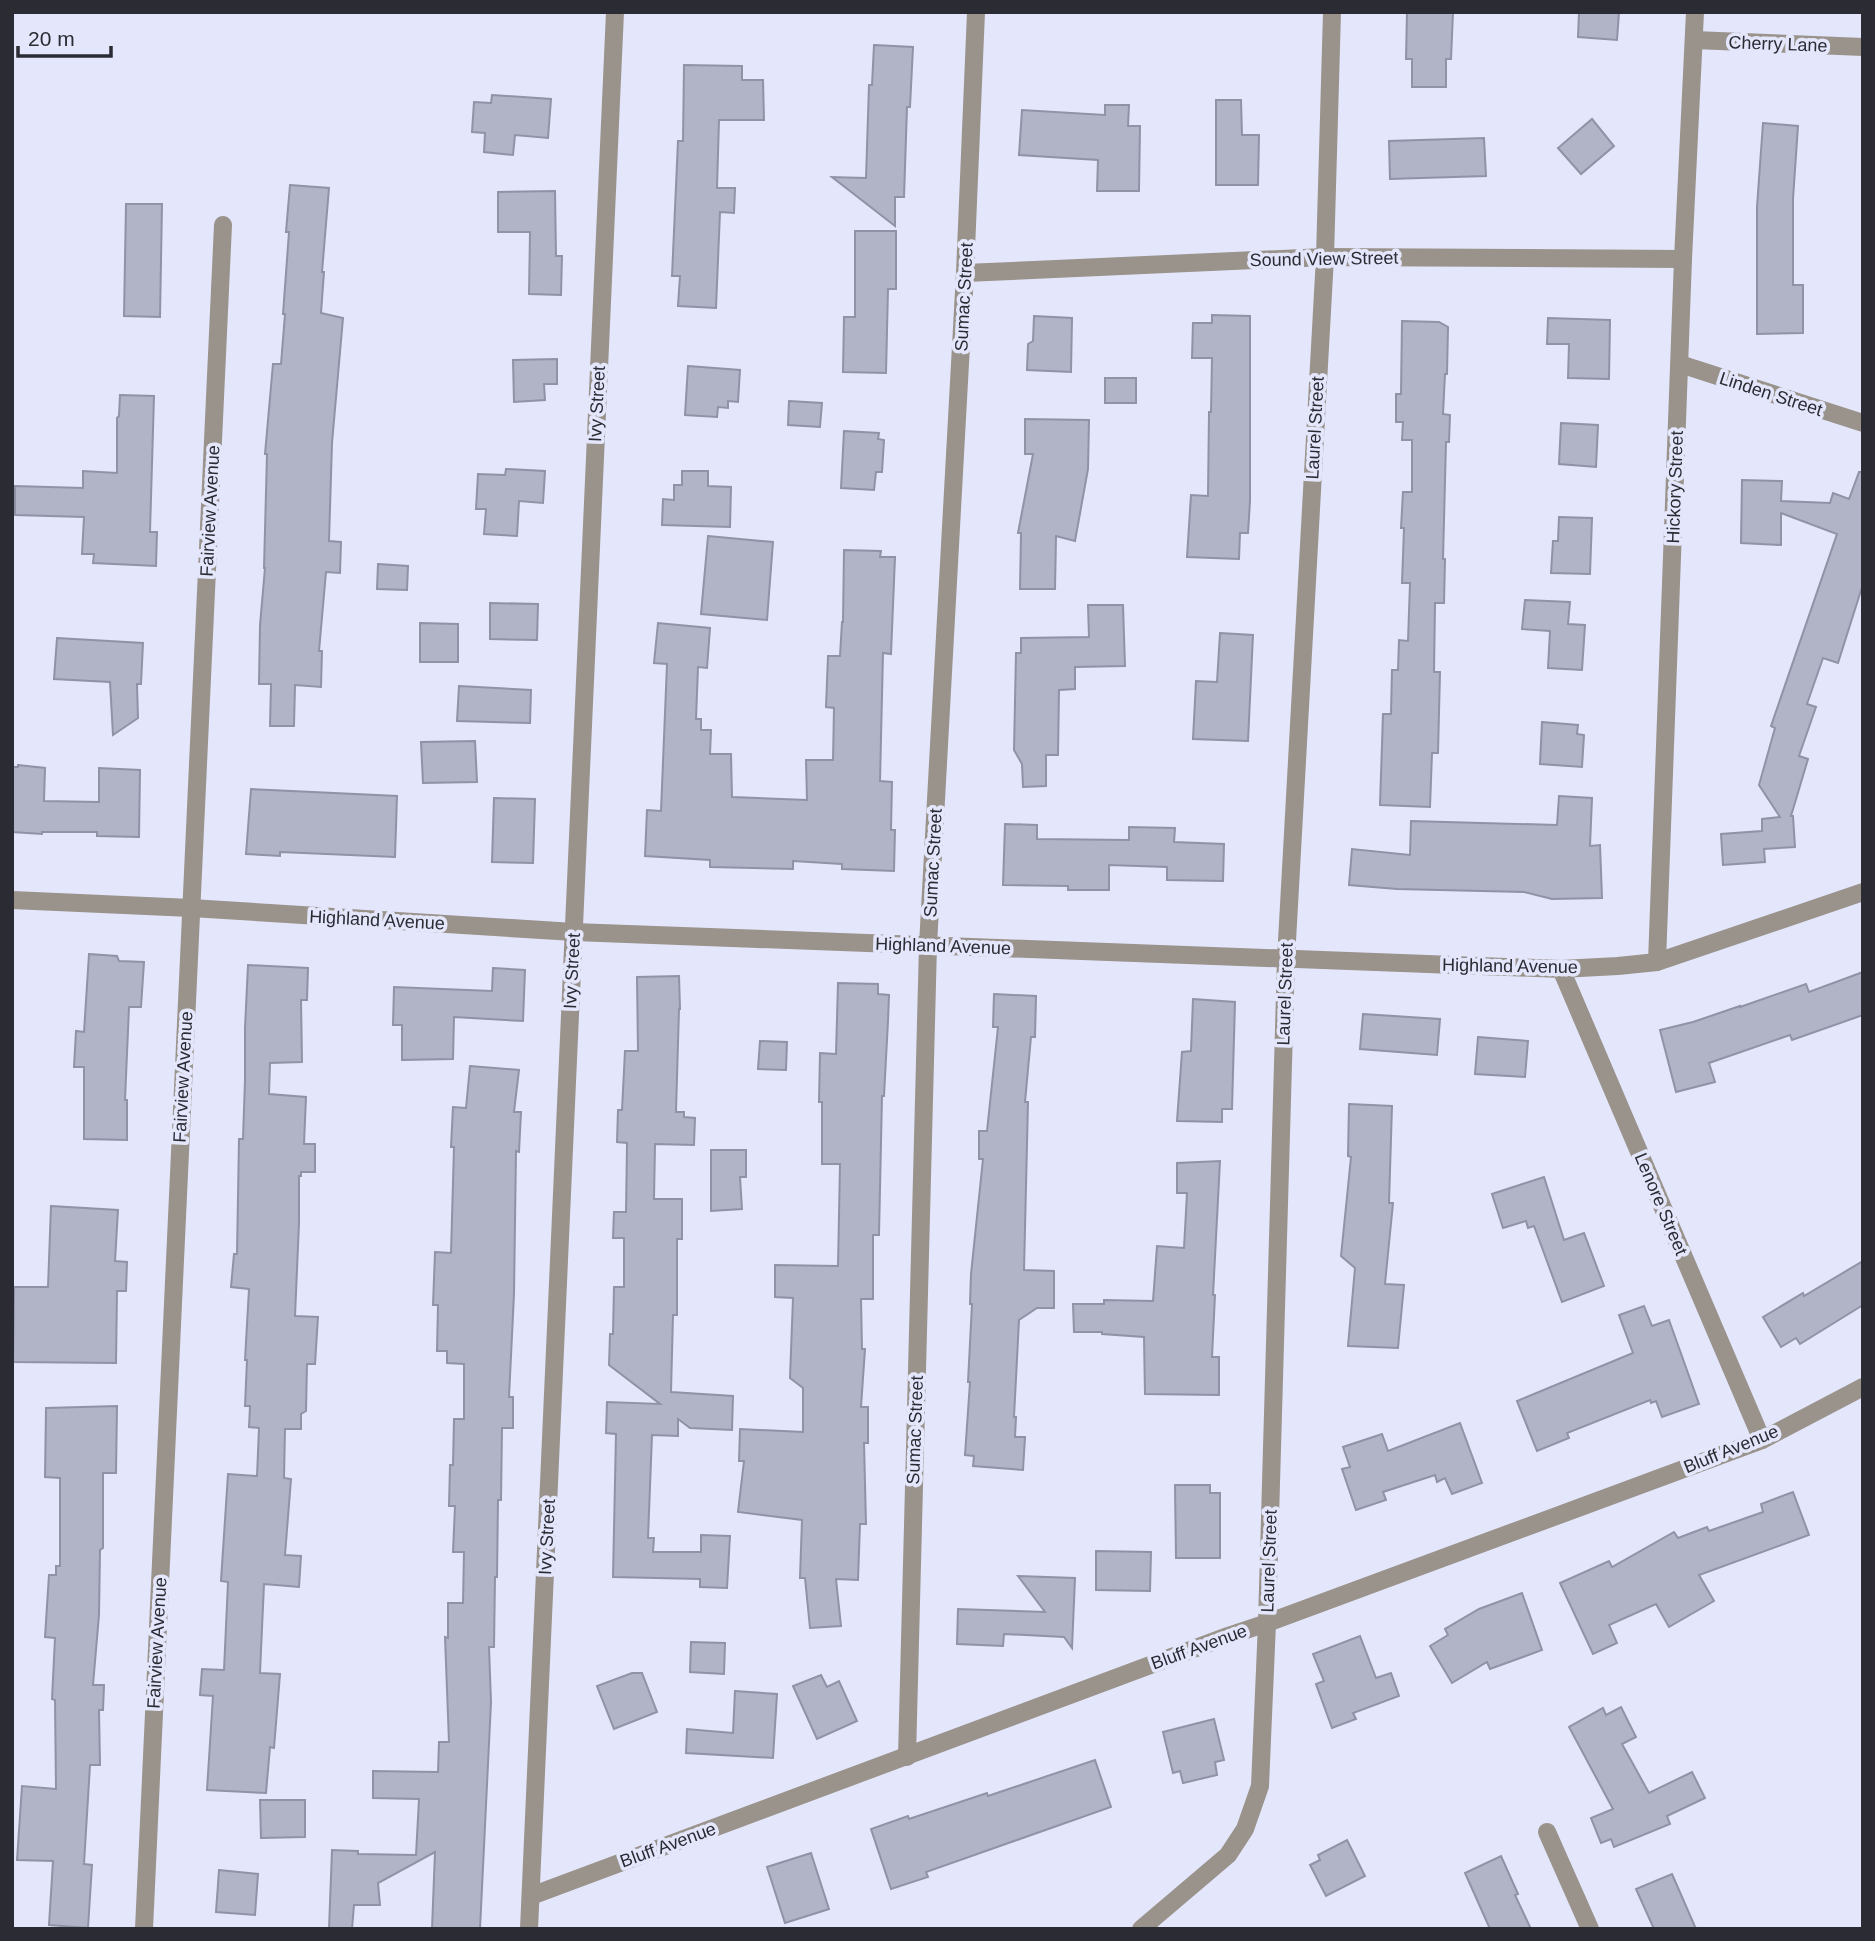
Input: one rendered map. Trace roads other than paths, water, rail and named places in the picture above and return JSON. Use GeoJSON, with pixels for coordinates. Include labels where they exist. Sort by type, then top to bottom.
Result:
{"type":"FeatureCollection","features":[{"type":"Feature","properties":{"kind":"street","name":"Ivy Street"},"geometry":{"type":"LineString","coordinates":[[529,1929],[615,12]]}},
{"type":"Feature","properties":{"kind":"street","name":"Sumac Street"},"geometry":{"type":"LineString","coordinates":[[907,1757],[928,945],[965,272],[976,12]]}},
{"type":"Feature","properties":{"kind":"street","name":"Laurel Street"},"geometry":{"type":"LineString","coordinates":[[1141,1929],[1228,1855],[1245,1829],[1260,1786],[1286,959],[1325,257],[1332,12]]}},
{"type":"Feature","properties":{"kind":"street","name":"Hickory Street"},"geometry":{"type":"LineString","coordinates":[[1657,962],[1683,259],[1695,12]]}},
{"type":"Feature","properties":{"kind":"street","name":"Cherry Lane"},"geometry":{"type":"LineString","coordinates":[[1694,40],[1863,47]]}},
{"type":"Feature","properties":{"kind":"street","name":"Fairview Avenue"},"geometry":{"type":"LineString","coordinates":[[144,1929],[223,225]]}},
{"type":"Feature","properties":{"kind":"street","name":"Sound View Street"},"geometry":{"type":"LineString","coordinates":[[965,272],[1325,257],[1683,259]]}},
{"type":"Feature","properties":{"kind":"street","name":"Linden Street"},"geometry":{"type":"LineString","coordinates":[[1680,364],[1863,423]]}},
{"type":"Feature","properties":{"kind":"street","name":"Highland Avenue"},"geometry":{"type":"LineString","coordinates":[[12,900],[191,908],[574,932],[1560,969],[1657,962],[1861,887]]}},
{"type":"Feature","properties":{"kind":"street","name":"Lenore Street"},"geometry":{"type":"LineString","coordinates":[[1560,969],[1762,1440]]}},
{"type":"Feature","properties":{"kind":"street","name":"Bluff Avenue"},"geometry":{"type":"LineString","coordinates":[[531,1896],[1762,1440],[1863,1387]]}},
{"type":"Feature","properties":{"kind":"street"},"geometry":{"type":"LineString","coordinates":[[1547,1832],[1590,1929]]}}]}
